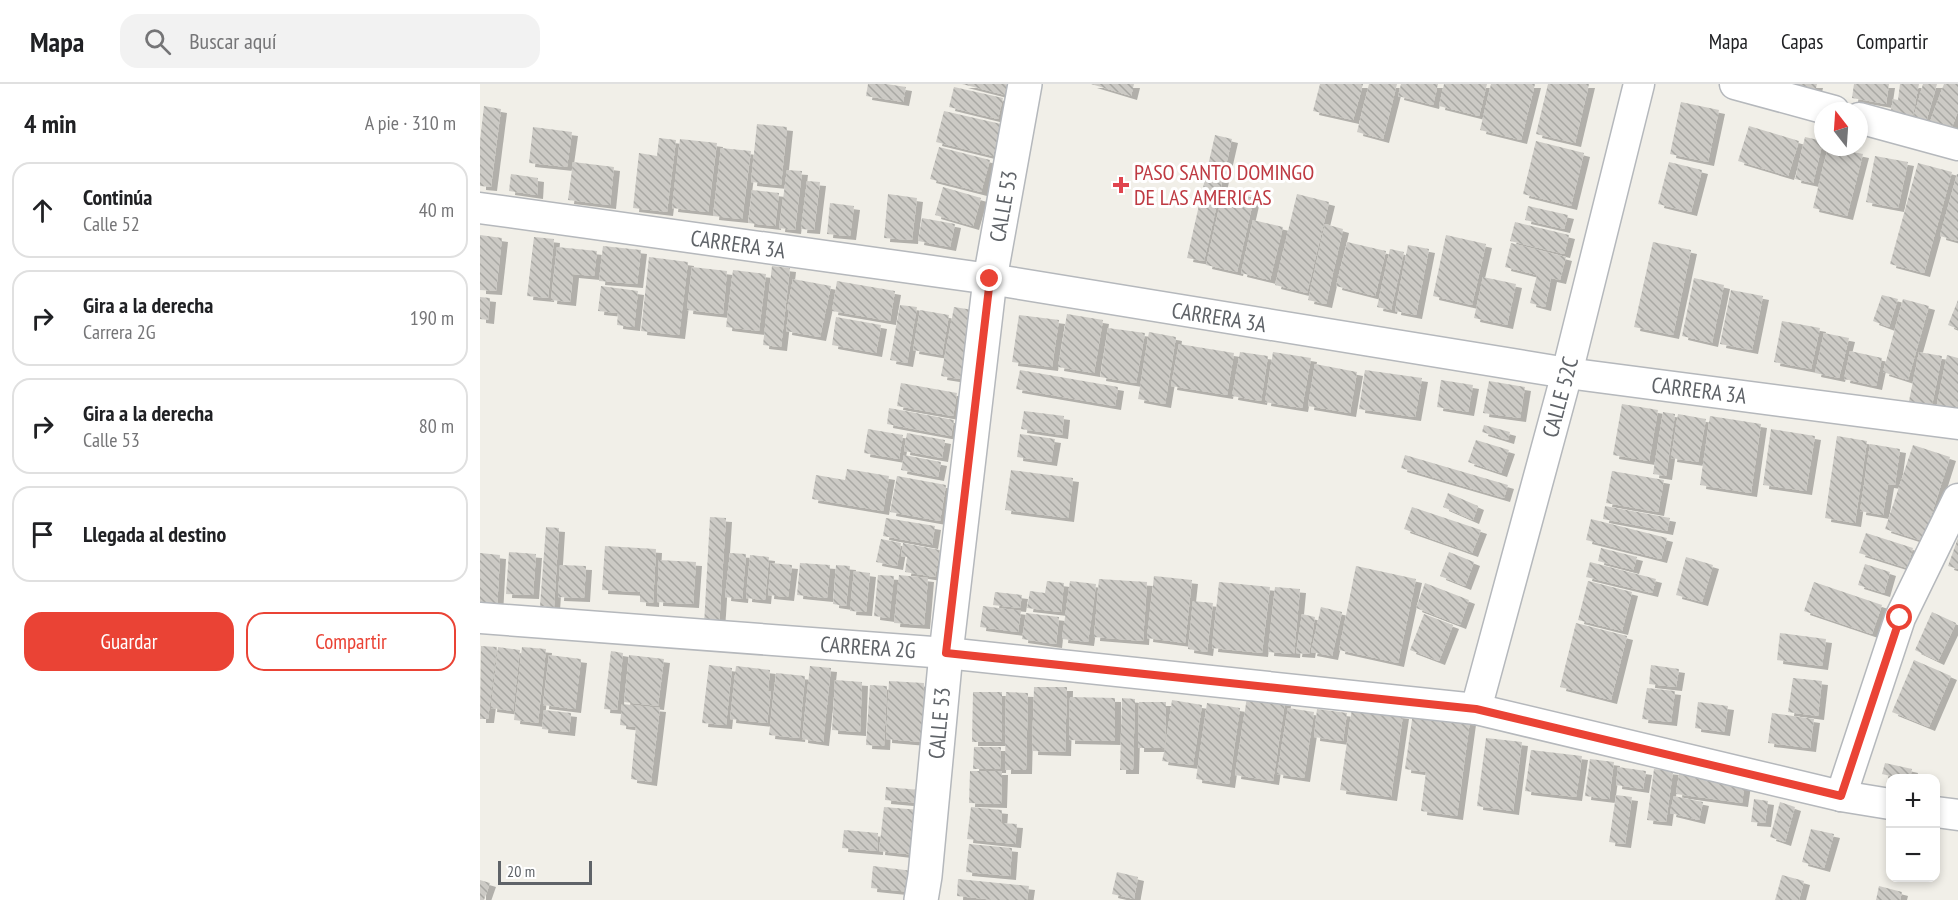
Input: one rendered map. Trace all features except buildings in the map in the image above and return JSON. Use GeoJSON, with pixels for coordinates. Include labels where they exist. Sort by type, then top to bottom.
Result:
{"type":"FeatureCollection","features":[{"type":"Feature","properties":{"kind":"street","name":"CALLE 53"},"geometry":{"type":"LineString","coordinates":[[921,900],[946,653],[990,279],[1025,84]]}},
{"type":"Feature","properties":{"kind":"street","name":"CALLE 52C"},"geometry":{"type":"LineString","coordinates":[[1476,709],[1567,373],[1639,84]]}},
{"type":"Feature","properties":{"kind":"street"},"geometry":{"type":"LineString","coordinates":[[1735,84],[1814,106]]}},
{"type":"Feature","properties":{"kind":"street"},"geometry":{"type":"LineString","coordinates":[[1868,120],[1958,145]]}},
{"type":"Feature","properties":{"kind":"street","name":"CARRERA 3A"},"geometry":{"type":"LineString","coordinates":[[480,208],[990,279],[1567,373],[1958,424]]}},
{"type":"Feature","properties":{"kind":"street"},"geometry":{"type":"LineString","coordinates":[[1841,796],[1900,618],[1958,499]]}},
{"type":"Feature","properties":{"kind":"street","name":"CARRERA 2G"},"geometry":{"type":"LineString","coordinates":[[480,618],[946,653],[1476,709],[1841,796],[1886,803]]}},
{"type":"Feature","properties":{"kind":"street"},"geometry":{"type":"LineString","coordinates":[[1940,813],[1958,815]]}},
{"type":"Feature","properties":{"kind":"place","name":"PASO SANTO DOMINGO DE LAS AMERICAS"},"geometry":{"type":"Point","coordinates":[1121,185]}},
{"type":"Feature","properties":{"kind":"route"},"geometry":{"type":"LineString","coordinates":[[990,279],[946,653],[1476,709],[1841,796],[1900,618]]}}]}
